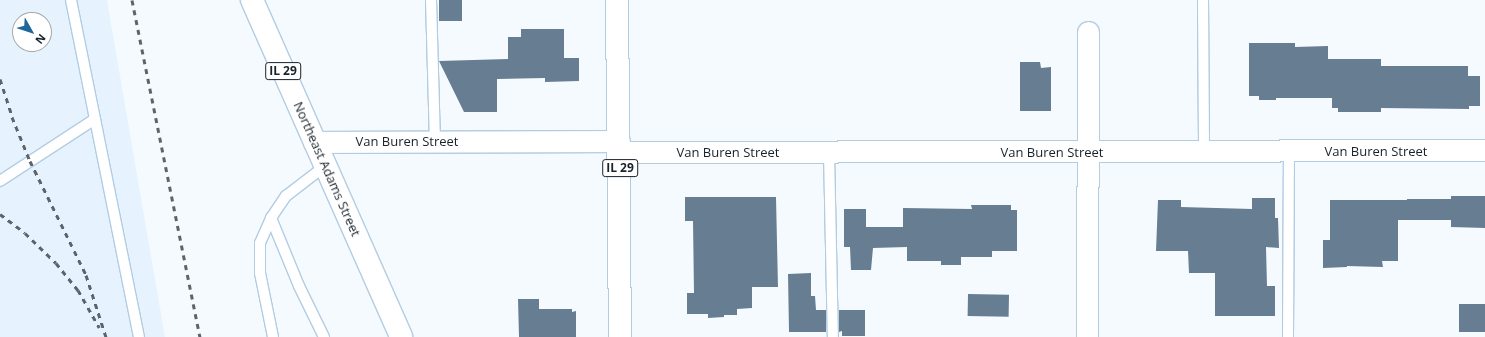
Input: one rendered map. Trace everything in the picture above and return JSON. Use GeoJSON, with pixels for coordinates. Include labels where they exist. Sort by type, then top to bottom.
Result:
{"type":"FeatureCollection","features":[{"type":"Feature","properties":{"kind":"main road","name":"Northeast Adams Street"},"geometry":{"type":"LineString","coordinates":[[252,0],[402,337]]}},
{"type":"Feature","properties":{"kind":"main road","name":"IL 29"},"geometry":{"type":"LineString","coordinates":[[617,0],[620,337]]}},
{"type":"Feature","properties":{"kind":"street"},"geometry":{"type":"LineString","coordinates":[[1087,337],[1086,152],[1088,32]]}},
{"type":"Feature","properties":{"kind":"street","name":"Van Buren Street"},"geometry":{"type":"LineString","coordinates":[[314,142],[435,141],[829,152],[1485,150]]}},
{"type":"Feature","properties":{"kind":"lane"},"geometry":{"type":"LineString","coordinates":[[71,0],[139,337]]}},
{"type":"Feature","properties":{"kind":"lane"},"geometry":{"type":"LineString","coordinates":[[431,0],[435,141]]}},
{"type":"Feature","properties":{"kind":"lane"},"geometry":{"type":"LineString","coordinates":[[1203,0],[1204,150]]}},
{"type":"Feature","properties":{"kind":"lane"},"geometry":{"type":"LineString","coordinates":[[0,181],[95,119]]}},
{"type":"Feature","properties":{"kind":"lane"},"geometry":{"type":"LineString","coordinates":[[1288,337],[1289,151]]}},
{"type":"Feature","properties":{"kind":"lane"},"geometry":{"type":"LineString","coordinates":[[829,152],[833,337]]}},
{"type":"Feature","properties":{"kind":"lane"},"geometry":{"type":"LineString","coordinates":[[273,337],[260,273],[260,243],[271,218],[286,196],[325,166]]}},
{"type":"Feature","properties":{"kind":"lane"},"geometry":{"type":"LineString","coordinates":[[271,218],[299,286],[324,337]]}},
{"type":"Feature","properties":{"kind":"shaded area"},"geometry":{"type":"Polygon","coordinates":[[[0,0],[107,0],[165,337],[0,337],[0,0]]]}},
{"type":"Feature","properties":{"kind":"building"},"geometry":{"type":"Polygon","coordinates":[[[439,0],[462,0],[462,21],[439,21],[439,0]]]}},
{"type":"Feature","properties":{"kind":"building"},"geometry":{"type":"Polygon","coordinates":[[[521,29],[564,29],[564,58],[579,58],[579,81],[545,82],[545,78],[497,79],[497,112],[464,112],[439,61],[508,59],[508,37],[521,37],[521,29]]]}},
{"type":"Feature","properties":{"kind":"building"},"geometry":{"type":"Polygon","coordinates":[[[1249,43],[1295,43],[1295,47],[1328,46],[1328,59],[1381,59],[1381,66],[1468,66],[1468,76],[1480,76],[1480,106],[1469,106],[1469,109],[1381,108],[1381,112],[1338,112],[1338,108],[1332,108],[1332,98],[1276,98],[1276,100],[1259,100],[1259,96],[1249,96],[1249,43]]]}},
{"type":"Feature","properties":{"kind":"building"},"geometry":{"type":"Polygon","coordinates":[[[1020,62],[1040,62],[1041,68],[1051,67],[1051,111],[1020,111],[1020,62]]]}},
{"type":"Feature","properties":{"kind":"building"},"geometry":{"type":"Polygon","coordinates":[[[1451,196],[1485,196],[1485,228],[1451,227],[1451,220],[1398,220],[1398,261],[1382,261],[1383,267],[1347,266],[1323,268],[1323,240],[1330,240],[1330,200],[1451,199],[1451,196]]]}},
{"type":"Feature","properties":{"kind":"building"},"geometry":{"type":"Polygon","coordinates":[[[685,197],[776,197],[778,287],[752,287],[752,308],[737,309],[737,315],[724,315],[724,317],[708,318],[708,314],[687,314],[687,293],[694,293],[693,221],[685,221],[685,197]]]}},
{"type":"Feature","properties":{"kind":"building"},"geometry":{"type":"Polygon","coordinates":[[[1252,198],[1275,198],[1275,218],[1278,218],[1279,248],[1266,247],[1267,286],[1275,286],[1275,316],[1215,316],[1215,273],[1189,273],[1188,251],[1156,251],[1158,200],[1181,200],[1181,207],[1252,209],[1252,198]]]}},
{"type":"Feature","properties":{"kind":"building"},"geometry":{"type":"Polygon","coordinates":[[[971,205],[1011,205],[1011,210],[1017,210],[1017,251],[992,251],[992,257],[961,257],[961,265],[941,265],[941,261],[907,261],[907,247],[873,248],[871,270],[851,270],[850,247],[844,247],[844,209],[866,209],[866,227],[903,227],[903,208],[972,209],[971,205]]]}},
{"type":"Feature","properties":{"kind":"building"},"geometry":{"type":"Polygon","coordinates":[[[811,273],[811,296],[815,296],[816,310],[826,310],[826,332],[789,332],[788,274],[811,273]]]}},
{"type":"Feature","properties":{"kind":"building"},"geometry":{"type":"Polygon","coordinates":[[[968,294],[1009,295],[1009,317],[968,316],[968,294]]]}},
{"type":"Feature","properties":{"kind":"building"},"geometry":{"type":"Polygon","coordinates":[[[518,299],[539,299],[539,309],[572,309],[572,312],[576,311],[576,337],[519,337],[518,299]]]}},
{"type":"Feature","properties":{"kind":"building"},"geometry":{"type":"Polygon","coordinates":[[[1459,304],[1485,304],[1485,332],[1459,332],[1459,304]]]}},
{"type":"Feature","properties":{"kind":"building"},"geometry":{"type":"Polygon","coordinates":[[[839,310],[865,310],[865,336],[842,336],[842,331],[839,332],[839,310]]]}},
{"type":"Feature","properties":{"kind":"railway"},"geometry":{"type":"LineString","coordinates":[[132,0],[200,337]]}},
{"type":"Feature","properties":{"kind":"railway"},"geometry":{"type":"LineString","coordinates":[[0,79],[12,117],[30,161],[86,275],[106,337]]}},
{"type":"Feature","properties":{"kind":"railway"},"geometry":{"type":"LineString","coordinates":[[0,214],[25,233],[56,263],[78,290],[99,327]]}}]}
